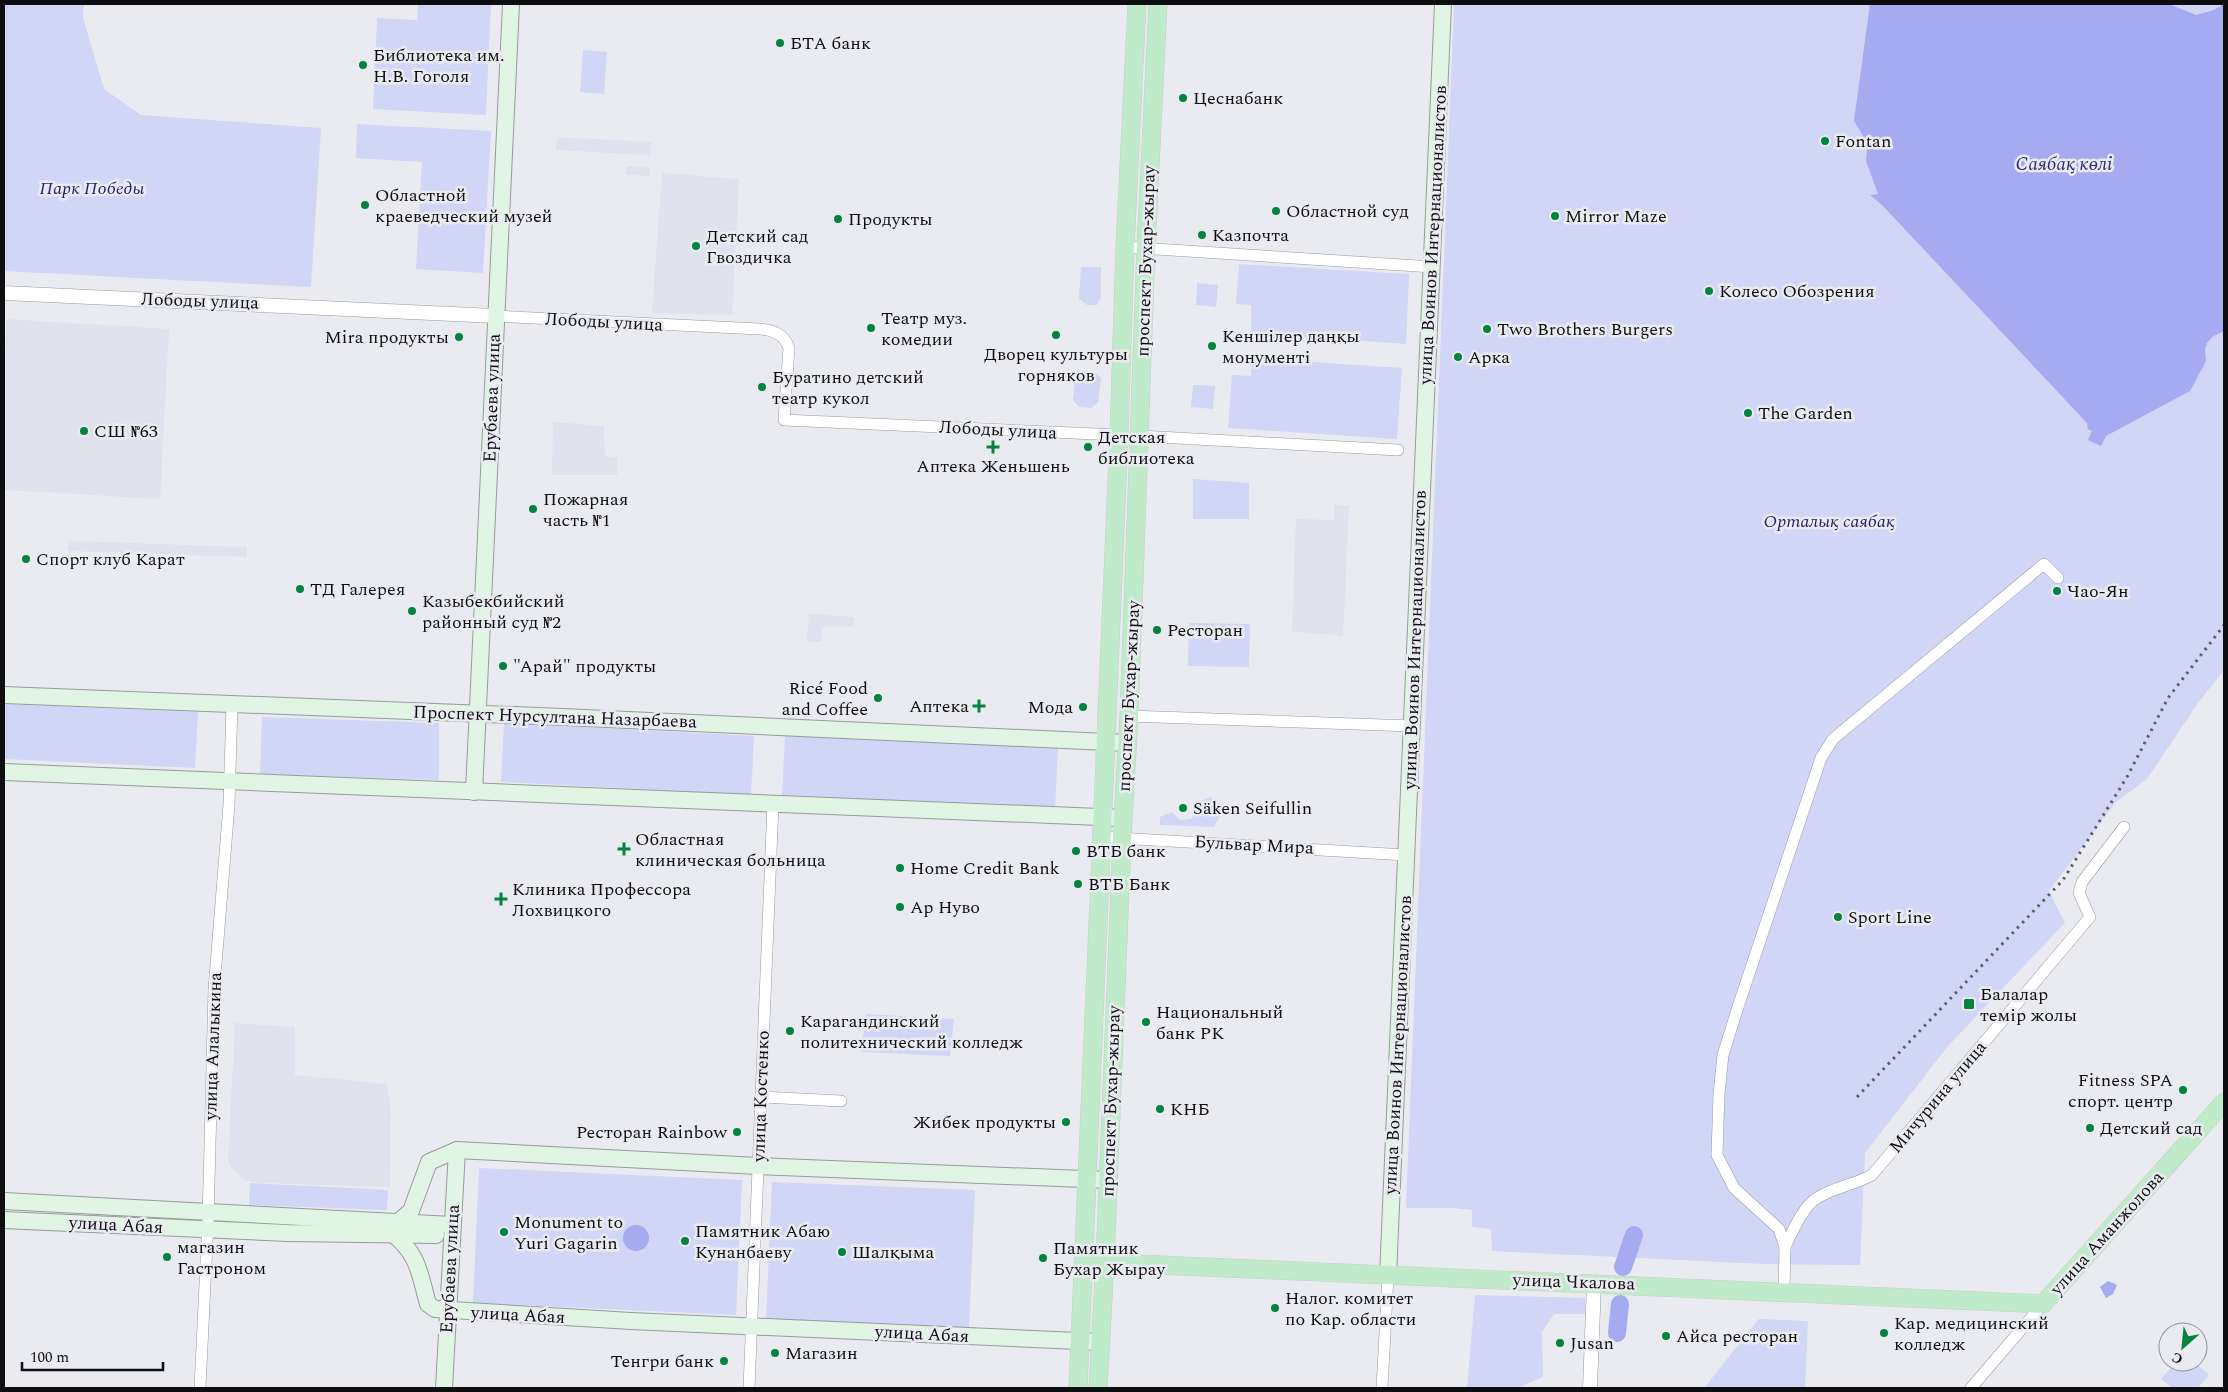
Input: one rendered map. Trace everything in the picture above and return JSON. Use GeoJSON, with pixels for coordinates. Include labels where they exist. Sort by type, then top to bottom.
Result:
{"type":"FeatureCollection","features":[{"type":"Feature","properties":{"kind":"main road","name":"Ерубаева улица"},"geometry":{"type":"LineString","coordinates":[[474,792],[479,714],[495,316],[512,4]]}},
{"type":"Feature","properties":{"kind":"main road","name":"проспект Бухар-жырау"},"geometry":{"type":"LineString","coordinates":[[1078,1388],[1119,435],[1125,247],[1137,4]]}},
{"type":"Feature","properties":{"kind":"main road","name":"проспект Бухар-жырау"},"geometry":{"type":"LineString","coordinates":[[1098,1388],[1105,1262],[1122,838],[1128,743],[1146,248],[1158,4]]}},
{"type":"Feature","properties":{"kind":"main road","name":"улица Воинов Интернационалистов"},"geometry":{"type":"LineString","coordinates":[[1388,1276],[1422,450],[1433,267],[1443,4]]}},
{"type":"Feature","properties":{"kind":"main road","name":"Проспект Нурсултана Назарбаева"},"geometry":{"type":"LineString","coordinates":[[4,695],[1128,743]]}},
{"type":"Feature","properties":{"kind":"main road"},"geometry":{"type":"LineString","coordinates":[[4,772],[1123,818]]}},
{"type":"Feature","properties":{"kind":"main road","name":"улица Аманжолова"},"geometry":{"type":"LineString","coordinates":[[2043,1304],[2224,1102]]}},
{"type":"Feature","properties":{"kind":"main road","name":"Ерубаева улица"},"geometry":{"type":"LineString","coordinates":[[444,1388],[457,1150]]}},
{"type":"Feature","properties":{"kind":"main road"},"geometry":{"type":"LineString","coordinates":[[395,1227],[411,1211],[429,1162],[457,1150],[758,1166],[1108,1180]]}},
{"type":"Feature","properties":{"kind":"main road","name":"улица Абая"},"geometry":{"type":"LineString","coordinates":[[4,1201],[208,1210],[395,1227]]}},
{"type":"Feature","properties":{"kind":"main road","name":"улица Абая"},"geometry":{"type":"LineString","coordinates":[[4,1220],[287,1233],[395,1227]]}},
{"type":"Feature","properties":{"kind":"main road"},"geometry":{"type":"LineString","coordinates":[[395,1227],[452,1230]]}},
{"type":"Feature","properties":{"kind":"main road","name":"улица Абая"},"geometry":{"type":"LineString","coordinates":[[395,1227],[415,1258],[428,1304],[435,1309],[1101,1342]]}},
{"type":"Feature","properties":{"kind":"main road","name":"улица Чкалова"},"geometry":{"type":"LineString","coordinates":[[1083,1261],[2043,1304]]}},
{"type":"Feature","properties":{"kind":"street"},"geometry":{"type":"LineString","coordinates":[[1125,247],[1433,267]]}},
{"type":"Feature","properties":{"kind":"street","name":"Лободы улица"},"geometry":{"type":"LineString","coordinates":[[4,293],[759,329],[776,332],[789,348],[784,420],[1119,435]]}},
{"type":"Feature","properties":{"kind":"street"},"geometry":{"type":"LineString","coordinates":[[1140,436],[1398,450]]}},
{"type":"Feature","properties":{"kind":"street"},"geometry":{"type":"LineString","coordinates":[[1784,1292],[1785,1247],[1779,1229],[1734,1188],[1717,1155],[1719,1094],[1723,1055],[1734,1018],[1821,758],[1833,739],[2044,564],[2058,578]]}},
{"type":"Feature","properties":{"kind":"street","name":"улица Алалыкина"},"geometry":{"type":"LineString","coordinates":[[200,1388],[208,1210],[214,999],[230,782],[232,704]]}},
{"type":"Feature","properties":{"kind":"street"},"geometry":{"type":"LineString","coordinates":[[1129,716],[1412,726]]}},
{"type":"Feature","properties":{"kind":"street","name":"улица Костенко"},"geometry":{"type":"LineString","coordinates":[[749,1388],[773,804]]}},
{"type":"Feature","properties":{"kind":"street","name":"Мичурина улица"},"geometry":{"type":"LineString","coordinates":[[1785,1247],[1799,1219],[1816,1198],[1858,1183],[1872,1175],[2090,917],[2079,893],[2082,882],[2124,827]]}},
{"type":"Feature","properties":{"kind":"street","name":"Бульвар Мира"},"geometry":{"type":"LineString","coordinates":[[1101,837],[1406,854]]}},
{"type":"Feature","properties":{"kind":"street"},"geometry":{"type":"LineString","coordinates":[[761,1097],[841,1101]]}},
{"type":"Feature","properties":{"kind":"street"},"geometry":{"type":"LineString","coordinates":[[1382,1388],[1388,1276]]}},
{"type":"Feature","properties":{"kind":"street"},"geometry":{"type":"LineString","coordinates":[[1590,1388],[1594,1283]]}},
{"type":"Feature","properties":{"kind":"street","name":"улица Аманжолова"},"geometry":{"type":"LineString","coordinates":[[1971,1388],[2043,1304]]}},
{"type":"Feature","properties":{"kind":"shaded area"},"geometry":{"type":"Polygon","coordinates":[[[557,137],[651,142],[651,155],[556,150],[557,137]]]}},
{"type":"Feature","properties":{"kind":"shaded area"},"geometry":{"type":"Polygon","coordinates":[[[627,166],[650,168],[649,176],[626,175],[627,166]]]}},
{"type":"Feature","properties":{"kind":"shaded area","name":"Детский сад Гвоздичка"},"geometry":{"type":"Polygon","coordinates":[[[662,173],[739,179],[732,315],[652,313],[662,173]]]}},
{"type":"Feature","properties":{"kind":"shaded area","name":"СШ №63"},"geometry":{"type":"Polygon","coordinates":[[[7,319],[169,329],[160,499],[4,490],[4,371],[7,319]]]}},
{"type":"Feature","properties":{"kind":"shaded area"},"geometry":{"type":"Polygon","coordinates":[[[553,422],[604,426],[605,456],[617,457],[617,475],[552,475],[553,422]]]}},
{"type":"Feature","properties":{"kind":"shaded area"},"geometry":{"type":"Polygon","coordinates":[[[1335,504],[1349,506],[1343,636],[1292,631],[1296,519],[1334,520],[1335,504]]]}},
{"type":"Feature","properties":{"kind":"shaded area"},"geometry":{"type":"Polygon","coordinates":[[[69,541],[247,547],[247,557],[68,551],[69,541]]]}},
{"type":"Feature","properties":{"kind":"shaded area"},"geometry":{"type":"Polygon","coordinates":[[[809,614],[854,617],[853,626],[822,627],[821,642],[807,641],[809,614]]]}},
{"type":"Feature","properties":{"kind":"shaded area"},"geometry":{"type":"Polygon","coordinates":[[[235,1023],[295,1027],[295,1075],[387,1084],[391,1110],[390,1187],[259,1183],[245,1180],[232,1169],[228,1161],[235,1023]]]}},
{"type":"Feature","properties":{"kind":"green space","name":"Парк Победы"},"geometry":{"type":"Polygon","coordinates":[[[4,4],[84,4],[83,18],[104,89],[141,115],[321,128],[311,287],[4,271],[4,4]]]}},
{"type":"Feature","properties":{"kind":"green space"},"geometry":{"type":"Polygon","coordinates":[[[418,4],[491,4],[486,115],[373,109],[377,18],[417,20],[418,4]]]}},
{"type":"Feature","properties":{"kind":"green space","name":"Орталық саябақ"},"geometry":{"type":"Polygon","coordinates":[[[1454,4],[2224,4],[2224,670],[2198,703],[2147,779],[2116,802],[2049,891],[2065,923],[1948,1046],[1865,1153],[1860,1265],[1763,1264],[1492,1251],[1491,1229],[1472,1227],[1472,1210],[1406,1208],[1454,4]]]}},
{"type":"Feature","properties":{"kind":"green space"},"geometry":{"type":"Polygon","coordinates":[[[583,50],[607,52],[604,94],[580,92],[583,50]]]}},
{"type":"Feature","properties":{"kind":"green space"},"geometry":{"type":"Polygon","coordinates":[[[357,124],[491,131],[483,273],[416,269],[422,162],[356,158],[357,124]]]}},
{"type":"Feature","properties":{"kind":"green space"},"geometry":{"type":"Polygon","coordinates":[[[1239,264],[1409,274],[1406,344],[1251,333],[1251,305],[1236,304],[1239,264]]]}},
{"type":"Feature","properties":{"kind":"green space"},"geometry":{"type":"Polygon","coordinates":[[[1081,267],[1101,267],[1101,297],[1097,305],[1087,305],[1079,298],[1081,267]]]}},
{"type":"Feature","properties":{"kind":"green space"},"geometry":{"type":"Polygon","coordinates":[[[1197,283],[1218,285],[1216,307],[1196,305],[1197,283]]]}},
{"type":"Feature","properties":{"kind":"green space"},"geometry":{"type":"Polygon","coordinates":[[[1252,358],[1402,368],[1397,439],[1228,428],[1232,375],[1251,376],[1252,358]]]}},
{"type":"Feature","properties":{"kind":"green space"},"geometry":{"type":"Polygon","coordinates":[[[1076,371],[1094,372],[1101,378],[1098,402],[1091,408],[1079,407],[1073,400],[1076,371]]]}},
{"type":"Feature","properties":{"kind":"green space"},"geometry":{"type":"Polygon","coordinates":[[[1193,385],[1215,386],[1213,409],[1191,407],[1193,385]]]}},
{"type":"Feature","properties":{"kind":"green space"},"geometry":{"type":"Polygon","coordinates":[[[1193,479],[1249,483],[1249,519],[1193,519],[1193,479]]]}},
{"type":"Feature","properties":{"kind":"green space"},"geometry":{"type":"Polygon","coordinates":[[[1189,623],[1250,624],[1249,667],[1188,666],[1189,623]]]}},
{"type":"Feature","properties":{"kind":"green space"},"geometry":{"type":"Polygon","coordinates":[[[4,704],[198,712],[195,768],[4,759],[4,704]]]}},
{"type":"Feature","properties":{"kind":"green space"},"geometry":{"type":"Polygon","coordinates":[[[262,717],[439,723],[439,780],[260,774],[262,717]]]}},
{"type":"Feature","properties":{"kind":"green space"},"geometry":{"type":"Polygon","coordinates":[[[504,723],[754,736],[751,795],[501,782],[504,723]]]}},
{"type":"Feature","properties":{"kind":"green space"},"geometry":{"type":"Polygon","coordinates":[[[785,735],[1058,748],[1055,811],[782,797],[785,735]]]}},
{"type":"Feature","properties":{"kind":"green space"},"geometry":{"type":"Polygon","coordinates":[[[1211,797],[1223,810],[1214,827],[1160,825],[1160,817],[1172,812],[1180,820],[1191,819],[1196,810],[1195,803],[1211,797]]]}},
{"type":"Feature","properties":{"kind":"green space"},"geometry":{"type":"Polygon","coordinates":[[[866,1014],[954,1019],[950,1056],[861,1052],[866,1014]]]}},
{"type":"Feature","properties":{"kind":"green space"},"geometry":{"type":"Polygon","coordinates":[[[479,1168],[742,1180],[736,1315],[473,1303],[479,1168]]]}},
{"type":"Feature","properties":{"kind":"green space"},"geometry":{"type":"Polygon","coordinates":[[[772,1182],[975,1190],[969,1328],[766,1320],[772,1182]]]}},
{"type":"Feature","properties":{"kind":"green space"},"geometry":{"type":"Polygon","coordinates":[[[250,1183],[388,1190],[387,1210],[249,1205],[250,1183]]]}},
{"type":"Feature","properties":{"kind":"green space"},"geometry":{"type":"Polygon","coordinates":[[[1475,1295],[1585,1298],[1585,1314],[1554,1314],[1542,1332],[1543,1377],[1517,1388],[1467,1388],[1475,1295]]]}},
{"type":"Feature","properties":{"kind":"green space"},"geometry":{"type":"Polygon","coordinates":[[[1759,1319],[1808,1321],[1805,1388],[1704,1388],[1759,1319]]]}},
{"type":"Feature","properties":{"kind":"green space"},"geometry":{"type":"Polygon","coordinates":[[[2167,1372],[2206,1372],[2209,1375],[2198,1388],[2172,1388],[2161,1379],[2167,1372]]]}},
{"type":"Feature","properties":{"kind":"water","name":"Саябақ көлі"},"geometry":{"type":"Polygon","coordinates":[[[1870,4],[2169,4],[2196,15],[2214,10],[2224,4],[2224,331],[2212,337],[2207,343],[2205,349],[2206,361],[2190,391],[2106,436],[2101,446],[2088,440],[2092,431],[2088,429],[2087,423],[1883,206],[1870,195],[1878,194],[1866,161],[1867,149],[1862,134],[1854,121],[1870,4]]]}},
{"type":"Feature","properties":{"kind":"water"},"geometry":{"type":"Polygon","coordinates":[[[636,1225],[645,1229],[649,1238],[645,1247],[636,1251],[627,1247],[623,1238],[627,1229],[636,1225]]]}},
{"type":"Feature","properties":{"kind":"water"},"geometry":{"type":"Polygon","coordinates":[[[2108,1281],[2117,1285],[2113,1294],[2106,1298],[2100,1287],[2108,1281]]]}},
{"type":"Feature","properties":{"kind":"waterway"},"geometry":{"type":"LineString","coordinates":[[1623,1267],[1634,1235]]}},
{"type":"Feature","properties":{"kind":"waterway"},"geometry":{"type":"LineString","coordinates":[[1617,1333],[1620,1304]]}},
{"type":"Feature","properties":{"kind":"railway"},"geometry":{"type":"LineString","coordinates":[[1857,1097],[2063,880],[2127,777],[2168,698],[2224,625]]}},
{"type":"Feature","properties":{"kind":"place","name":"БТА банк"},"geometry":{"type":"Point","coordinates":[780,43]}},
{"type":"Feature","properties":{"kind":"place","name":"Библиотека им. Н.В. Гоголя"},"geometry":{"type":"Point","coordinates":[363,65]}},
{"type":"Feature","properties":{"kind":"place","name":"Цеснабанк"},"geometry":{"type":"Point","coordinates":[1183,98]}},
{"type":"Feature","properties":{"kind":"place","name":"Fontan"},"geometry":{"type":"Point","coordinates":[1825,141]}},
{"type":"Feature","properties":{"kind":"place","name":"Областной краеведческий музей"},"geometry":{"type":"Point","coordinates":[365,205]}},
{"type":"Feature","properties":{"kind":"place","name":"Областной суд"},"geometry":{"type":"Point","coordinates":[1276,211]}},
{"type":"Feature","properties":{"kind":"place","name":"Mirror Maze"},"geometry":{"type":"Point","coordinates":[1555,216]}},
{"type":"Feature","properties":{"kind":"place","name":"Продукты"},"geometry":{"type":"Point","coordinates":[838,219]}},
{"type":"Feature","properties":{"kind":"place","name":"Казпочта"},"geometry":{"type":"Point","coordinates":[1202,235]}},
{"type":"Feature","properties":{"kind":"place","name":"Детский сад Гвоздичка"},"geometry":{"type":"Point","coordinates":[696,246]}},
{"type":"Feature","properties":{"kind":"place","name":"Колесо Обозрения"},"geometry":{"type":"Point","coordinates":[1709,291]}},
{"type":"Feature","properties":{"kind":"place","name":"Театр муз. комедии"},"geometry":{"type":"Point","coordinates":[871,328]}},
{"type":"Feature","properties":{"kind":"place","name":"Two Brothers Burgers"},"geometry":{"type":"Point","coordinates":[1487,329]}},
{"type":"Feature","properties":{"kind":"place","name":"Дворец культуры горняков"},"geometry":{"type":"Point","coordinates":[1056,335]}},
{"type":"Feature","properties":{"kind":"place","name":"Mira продукты"},"geometry":{"type":"Point","coordinates":[459,337]}},
{"type":"Feature","properties":{"kind":"place","name":"Кеншілер даңқы монументі"},"geometry":{"type":"Point","coordinates":[1212,346]}},
{"type":"Feature","properties":{"kind":"place","name":"Арка"},"geometry":{"type":"Point","coordinates":[1458,357]}},
{"type":"Feature","properties":{"kind":"place","name":"Буратино детский театр кукол"},"geometry":{"type":"Point","coordinates":[762,387]}},
{"type":"Feature","properties":{"kind":"place","name":"The Garden"},"geometry":{"type":"Point","coordinates":[1748,413]}},
{"type":"Feature","properties":{"kind":"place","name":"СШ №63"},"geometry":{"type":"Point","coordinates":[84,431]}},
{"type":"Feature","properties":{"kind":"place","name":"Аптека Женьшень"},"geometry":{"type":"Point","coordinates":[993,447]}},
{"type":"Feature","properties":{"kind":"place","name":"Детская библиотека"},"geometry":{"type":"Point","coordinates":[1088,447]}},
{"type":"Feature","properties":{"kind":"place","name":"Пожарная часть №1"},"geometry":{"type":"Point","coordinates":[533,509]}},
{"type":"Feature","properties":{"kind":"place","name":"Спорт клуб Карат"},"geometry":{"type":"Point","coordinates":[26,559]}},
{"type":"Feature","properties":{"kind":"place","name":"ТД Галерея"},"geometry":{"type":"Point","coordinates":[300,589]}},
{"type":"Feature","properties":{"kind":"place","name":"Чао-Ян"},"geometry":{"type":"Point","coordinates":[2057,591]}},
{"type":"Feature","properties":{"kind":"place","name":"Казыбекбийский районный суд №2"},"geometry":{"type":"Point","coordinates":[412,611]}},
{"type":"Feature","properties":{"kind":"place","name":"Ресторан"},"geometry":{"type":"Point","coordinates":[1157,630]}},
{"type":"Feature","properties":{"kind":"place","name":"\"Арай\" продукты"},"geometry":{"type":"Point","coordinates":[503,666]}},
{"type":"Feature","properties":{"kind":"place","name":"Ricé Food and Coffee"},"geometry":{"type":"Point","coordinates":[878,698]}},
{"type":"Feature","properties":{"kind":"place","name":"Аптека"},"geometry":{"type":"Point","coordinates":[979,706]}},
{"type":"Feature","properties":{"kind":"place","name":"Мода"},"geometry":{"type":"Point","coordinates":[1083,707]}},
{"type":"Feature","properties":{"kind":"place","name":"Säken Seifullin"},"geometry":{"type":"Point","coordinates":[1183,808]}},
{"type":"Feature","properties":{"kind":"place","name":"Областная клиническая больница"},"geometry":{"type":"Point","coordinates":[624,849]}},
{"type":"Feature","properties":{"kind":"place","name":"ВТБ банк"},"geometry":{"type":"Point","coordinates":[1076,851]}},
{"type":"Feature","properties":{"kind":"place","name":"Home Credit Bank"},"geometry":{"type":"Point","coordinates":[900,868]}},
{"type":"Feature","properties":{"kind":"place","name":"ВТБ Банк"},"geometry":{"type":"Point","coordinates":[1078,884]}},
{"type":"Feature","properties":{"kind":"place","name":"Клиника Профессора Лохвицкого"},"geometry":{"type":"Point","coordinates":[501,899]}},
{"type":"Feature","properties":{"kind":"place","name":"Ар Нуво"},"geometry":{"type":"Point","coordinates":[900,907]}},
{"type":"Feature","properties":{"kind":"place","name":"Sport Line"},"geometry":{"type":"Point","coordinates":[1838,917]}},
{"type":"Feature","properties":{"kind":"place","name":"Балалар темір жолы"},"geometry":{"type":"Point","coordinates":[1969,1004]}},
{"type":"Feature","properties":{"kind":"place","name":"Национальный банк РК"},"geometry":{"type":"Point","coordinates":[1146,1022]}},
{"type":"Feature","properties":{"kind":"place","name":"Карагандинский политехнический колледж"},"geometry":{"type":"Point","coordinates":[790,1031]}},
{"type":"Feature","properties":{"kind":"place","name":"Fitness SPA спорт. центр"},"geometry":{"type":"Point","coordinates":[2183,1090]}},
{"type":"Feature","properties":{"kind":"place","name":"КНБ"},"geometry":{"type":"Point","coordinates":[1160,1109]}},
{"type":"Feature","properties":{"kind":"place","name":"Жибек продукты"},"geometry":{"type":"Point","coordinates":[1066,1122]}},
{"type":"Feature","properties":{"kind":"place","name":"Детский сад"},"geometry":{"type":"Point","coordinates":[2090,1128]}},
{"type":"Feature","properties":{"kind":"place","name":"Ресторан Rainbow"},"geometry":{"type":"Point","coordinates":[737,1132]}},
{"type":"Feature","properties":{"kind":"place","name":"Monument to Yuri Gagarin"},"geometry":{"type":"Point","coordinates":[504,1232]}},
{"type":"Feature","properties":{"kind":"place","name":"Памятник Абаю Кунанбаеву"},"geometry":{"type":"Point","coordinates":[685,1241]}},
{"type":"Feature","properties":{"kind":"place","name":"Шалқыма"},"geometry":{"type":"Point","coordinates":[842,1252]}},
{"type":"Feature","properties":{"kind":"place","name":"магазин Гастроном"},"geometry":{"type":"Point","coordinates":[167,1257]}},
{"type":"Feature","properties":{"kind":"place","name":"Памятник Бухар Жырау"},"geometry":{"type":"Point","coordinates":[1043,1258]}},
{"type":"Feature","properties":{"kind":"place","name":"Налог. комитет по Кар. области"},"geometry":{"type":"Point","coordinates":[1275,1308]}},
{"type":"Feature","properties":{"kind":"place","name":"Кар. медицинский колледж"},"geometry":{"type":"Point","coordinates":[1884,1333]}},
{"type":"Feature","properties":{"kind":"place","name":"Айса ресторан"},"geometry":{"type":"Point","coordinates":[1666,1336]}},
{"type":"Feature","properties":{"kind":"place","name":"Jusan"},"geometry":{"type":"Point","coordinates":[1560,1343]}},
{"type":"Feature","properties":{"kind":"place","name":"Магазин"},"geometry":{"type":"Point","coordinates":[775,1353]}},
{"type":"Feature","properties":{"kind":"place","name":"Тенгри банк"},"geometry":{"type":"Point","coordinates":[724,1361]}}]}
